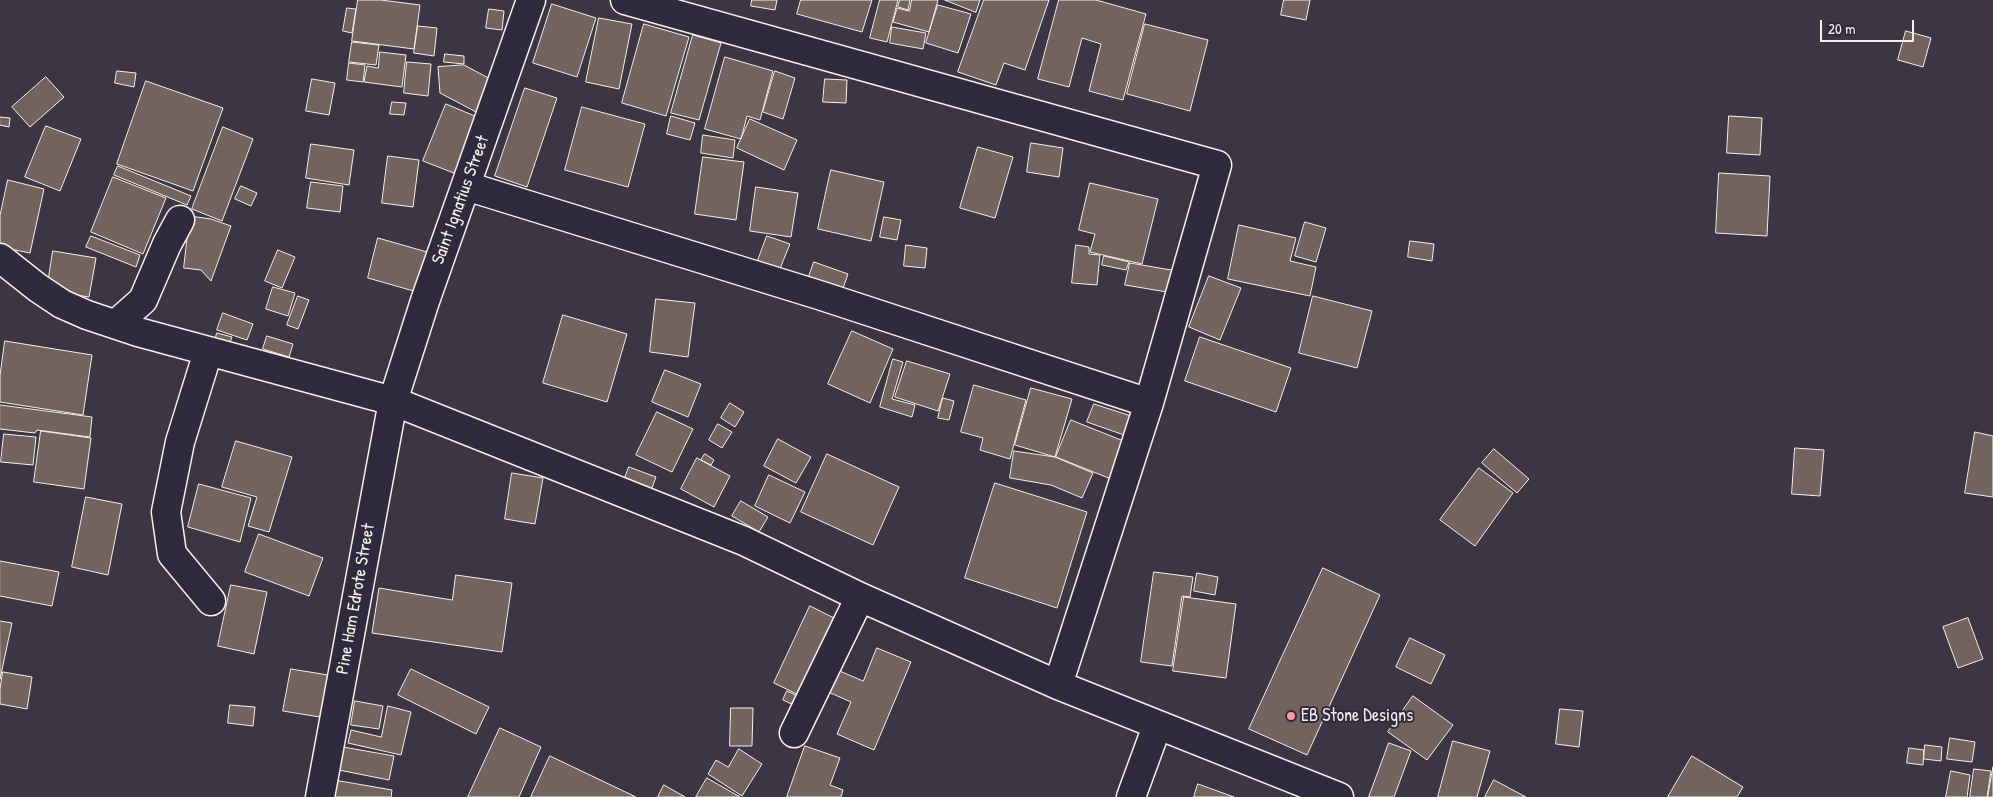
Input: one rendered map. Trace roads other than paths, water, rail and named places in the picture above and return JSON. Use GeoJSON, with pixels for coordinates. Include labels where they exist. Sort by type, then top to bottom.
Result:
{"type":"FeatureCollection","features":[{"type":"Feature","properties":{"kind":"street","name":"Saint Ignatius Street"},"geometry":{"type":"LineString","coordinates":[[393,401],[425,301],[531,0]]}},
{"type":"Feature","properties":{"kind":"street"},"geometry":{"type":"LineString","coordinates":[[625,0],[1217,165],[1149,403],[1058,685]]}},
{"type":"Feature","properties":{"kind":"street"},"geometry":{"type":"LineString","coordinates":[[466,186],[819,295],[1149,403]]}},
{"type":"Feature","properties":{"kind":"street"},"geometry":{"type":"LineString","coordinates":[[116,324],[143,300],[167,244],[180,220]]}},
{"type":"Feature","properties":{"kind":"street"},"geometry":{"type":"LineString","coordinates":[[0,258],[62,304],[116,324],[208,352],[393,401],[744,541],[860,597],[1058,685],[1338,797]]}},
{"type":"Feature","properties":{"kind":"street"},"geometry":{"type":"LineString","coordinates":[[208,352],[180,442],[166,512],[172,554],[211,601]]}},
{"type":"Feature","properties":{"kind":"street","name":"Pine Ham Edrote Street"},"geometry":{"type":"LineString","coordinates":[[320,797],[393,401]]}},
{"type":"Feature","properties":{"kind":"street"},"geometry":{"type":"LineString","coordinates":[[794,733],[860,597]]}},
{"type":"Feature","properties":{"kind":"street"},"geometry":{"type":"LineString","coordinates":[[1131,797],[1157,726]]}},
{"type":"Feature","properties":{"kind":"place","name":"EB Stone Designs"},"geometry":{"type":"Point","coordinates":[1291,716]}}]}
